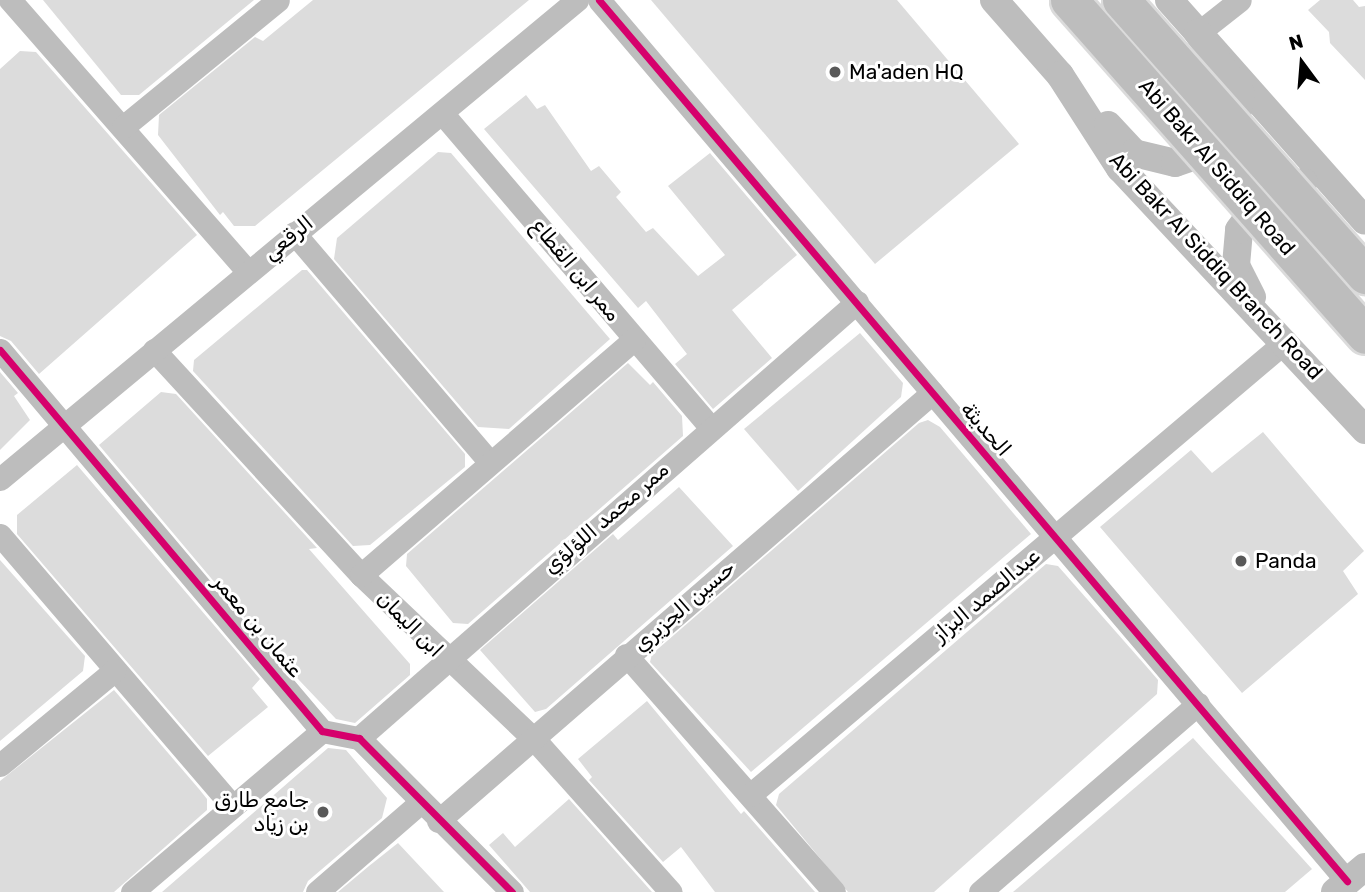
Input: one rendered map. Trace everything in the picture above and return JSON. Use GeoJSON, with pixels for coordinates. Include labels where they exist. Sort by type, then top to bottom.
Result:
{"type":"FeatureCollection","features":[{"type":"Feature","properties":{"kind":"main road","name":"Abi Bakr Al Siddiq Road"},"geometry":{"type":"LineString","coordinates":[[1069,0],[1365,335]]}},
{"type":"Feature","properties":{"kind":"main road","name":"Abi Bakr Al Siddiq Road"},"geometry":{"type":"LineString","coordinates":[[1121,0],[1365,275]]}},
{"type":"Feature","properties":{"kind":"street"},"geometry":{"type":"LineString","coordinates":[[10,0],[247,271]]}},
{"type":"Feature","properties":{"kind":"street"},"geometry":{"type":"LineString","coordinates":[[123,127],[278,0]]}},
{"type":"Feature","properties":{"kind":"street","name":"الرقعي"},"geometry":{"type":"LineString","coordinates":[[0,479],[247,271],[577,0]]}},
{"type":"Feature","properties":{"kind":"street","name":"الحديثة"},"geometry":{"type":"LineString","coordinates":[[599,0],[1349,880]]}},
{"type":"Feature","properties":{"kind":"street","name":"Abi Bakr Al Siddiq Branch Road"},"geometry":{"type":"LineString","coordinates":[[995,0],[1060,75],[1120,168],[1365,430]]}},
{"type":"Feature","properties":{"kind":"street"},"geometry":{"type":"LineString","coordinates":[[1168,0],[1365,222]]}},
{"type":"Feature","properties":{"kind":"street"},"geometry":{"type":"LineString","coordinates":[[1198,33],[1240,0]]}},
{"type":"Feature","properties":{"kind":"street"},"geometry":{"type":"LineString","coordinates":[[1060,75],[1134,153],[1175,163],[1212,150],[1234,130],[1241,94],[1198,33]]}},
{"type":"Feature","properties":{"kind":"street","name":"ممر ابن القطاع"},"geometry":{"type":"LineString","coordinates":[[442,113],[709,427]]}},
{"type":"Feature","properties":{"kind":"street"},"geometry":{"type":"LineString","coordinates":[[1276,333],[1236,265],[1239,230],[1258,204],[1281,186],[1310,180],[1365,222]]}},
{"type":"Feature","properties":{"kind":"street"},"geometry":{"type":"LineString","coordinates":[[294,233],[489,461]]}},
{"type":"Feature","properties":{"kind":"street","name":"ممر محمد اللؤلؤي"},"geometry":{"type":"LineString","coordinates":[[359,738],[709,427],[856,302]]}},
{"type":"Feature","properties":{"kind":"street","name":"عبدالصمد البزاز"},"geometry":{"type":"LineString","coordinates":[[750,795],[1056,536],[1276,333]]}},
{"type":"Feature","properties":{"kind":"street"},"geometry":{"type":"LineString","coordinates":[[361,575],[489,461],[634,339]]}},
{"type":"Feature","properties":{"kind":"street","name":"عثمان بن معمر"},"geometry":{"type":"LineString","coordinates":[[0,350],[66,423],[322,731]]}},
{"type":"Feature","properties":{"kind":"street","name":"ابن اليمان"},"geometry":{"type":"LineString","coordinates":[[154,350],[361,575],[446,660],[534,739],[671,892]]}},
{"type":"Feature","properties":{"kind":"street","name":"حسين الجزيري"},"geometry":{"type":"LineString","coordinates":[[438,821],[626,655],[932,393]]}},
{"type":"Feature","properties":{"kind":"street"},"geometry":{"type":"LineString","coordinates":[[0,535],[232,806]]}},
{"type":"Feature","properties":{"kind":"street"},"geometry":{"type":"LineString","coordinates":[[626,655],[834,892]]}},
{"type":"Feature","properties":{"kind":"street"},"geometry":{"type":"LineString","coordinates":[[0,765],[115,670]]}},
{"type":"Feature","properties":{"kind":"street"},"geometry":{"type":"LineString","coordinates":[[980,892],[1198,704]]}},
{"type":"Feature","properties":{"kind":"street"},"geometry":{"type":"LineString","coordinates":[[132,892],[322,731],[359,738],[504,889]]}},
{"type":"Feature","properties":{"kind":"street"},"geometry":{"type":"LineString","coordinates":[[317,892],[421,802]]}},
{"type":"Feature","properties":{"kind":"building"},"geometry":{"type":"Polygon","coordinates":[[[43,0],[254,0],[139,95],[121,95],[43,0]]]}},
{"type":"Feature","properties":{"kind":"building"},"geometry":{"type":"Polygon","coordinates":[[[313,0],[529,0],[255,226],[234,226],[223,212],[220,215],[158,135],[159,115],[255,37],[263,41],[313,0]]]}},
{"type":"Feature","properties":{"kind":"building","name":"Ma'aden HQ"},"geometry":{"type":"Polygon","coordinates":[[[651,0],[897,0],[1019,144],[875,264],[651,0]]]}},
{"type":"Feature","properties":{"kind":"building"},"geometry":{"type":"Polygon","coordinates":[[[1320,0],[1353,0],[1359,7],[1365,6],[1365,80],[1330,43],[1329,32],[1308,10],[1320,0]]]}},
{"type":"Feature","properties":{"kind":"building"},"geometry":{"type":"Polygon","coordinates":[[[20,51],[36,52],[197,235],[39,374],[11,341],[0,336],[0,69],[20,51]]]}},
{"type":"Feature","properties":{"kind":"building"},"geometry":{"type":"Polygon","coordinates":[[[526,95],[537,109],[545,105],[591,171],[599,166],[621,192],[616,197],[646,232],[653,228],[698,276],[725,255],[668,186],[710,153],[797,255],[732,310],[772,358],[713,409],[675,364],[687,354],[646,301],[638,308],[484,129],[526,95]]]}},
{"type":"Feature","properties":{"kind":"building"},"geometry":{"type":"Polygon","coordinates":[[[438,152],[451,153],[610,339],[509,429],[478,427],[334,259],[337,238],[438,152]]]}},
{"type":"Feature","properties":{"kind":"building"},"geometry":{"type":"Polygon","coordinates":[[[302,270],[307,270],[465,454],[465,467],[370,545],[353,546],[193,371],[194,360],[302,270]]]}},
{"type":"Feature","properties":{"kind":"building"},"geometry":{"type":"Polygon","coordinates":[[[860,333],[903,383],[901,397],[798,491],[744,429],[860,333]]]}},
{"type":"Feature","properties":{"kind":"building"},"geometry":{"type":"Polygon","coordinates":[[[628,363],[650,385],[653,382],[682,416],[683,436],[468,624],[453,623],[406,566],[407,554],[628,363]]]}},
{"type":"Feature","properties":{"kind":"building"},"geometry":{"type":"Polygon","coordinates":[[[0,372],[18,393],[14,396],[30,420],[0,450],[0,372]]]}},
{"type":"Feature","properties":{"kind":"building"},"geometry":{"type":"Polygon","coordinates":[[[161,392],[176,394],[317,548],[309,549],[410,664],[410,675],[355,723],[336,719],[280,660],[99,445],[161,392]]]}},
{"type":"Feature","properties":{"kind":"building"},"geometry":{"type":"Polygon","coordinates":[[[928,420],[940,427],[1031,534],[751,772],[650,662],[652,654],[919,423],[928,420]]]}},
{"type":"Feature","properties":{"kind":"building","name":"Panda"},"geometry":{"type":"Polygon","coordinates":[[[1263,432],[1364,551],[1343,571],[1358,594],[1242,693],[1100,527],[1191,450],[1212,473],[1263,432]]]}},
{"type":"Feature","properties":{"kind":"building"},"geometry":{"type":"Polygon","coordinates":[[[77,465],[260,679],[252,688],[268,707],[208,756],[17,534],[17,515],[77,465]]]}},
{"type":"Feature","properties":{"kind":"building"},"geometry":{"type":"Polygon","coordinates":[[[679,487],[733,546],[546,709],[535,712],[480,650],[613,534],[618,540],[679,487]]]}},
{"type":"Feature","properties":{"kind":"building"},"geometry":{"type":"Polygon","coordinates":[[[0,560],[85,656],[83,671],[0,741],[0,560]]]}},
{"type":"Feature","properties":{"kind":"building"},"geometry":{"type":"Polygon","coordinates":[[[1046,564],[1058,566],[1158,680],[1157,694],[934,892],[848,892],[776,805],[779,794],[1046,564]]]}},
{"type":"Feature","properties":{"kind":"building"},"geometry":{"type":"Polygon","coordinates":[[[114,690],[207,799],[207,810],[114,892],[0,892],[0,781],[114,690]]]}},
{"type":"Feature","properties":{"kind":"building"},"geometry":{"type":"Polygon","coordinates":[[[647,701],[741,814],[744,811],[815,892],[715,892],[681,847],[663,862],[589,780],[592,777],[578,759],[647,701]]]}},
{"type":"Feature","properties":{"kind":"building"},"geometry":{"type":"Polygon","coordinates":[[[1193,738],[1312,869],[1285,892],[1013,892],[1193,738]]]}},
{"type":"Feature","properties":{"kind":"building"},"geometry":{"type":"Polygon","coordinates":[[[328,748],[346,750],[387,798],[382,818],[308,881],[303,892],[162,892],[328,748]]]}},
{"type":"Feature","properties":{"kind":"building"},"geometry":{"type":"Polygon","coordinates":[[[569,799],[652,892],[530,892],[489,845],[503,833],[515,847],[569,799]]]}},
{"type":"Feature","properties":{"kind":"building"},"geometry":{"type":"Polygon","coordinates":[[[398,843],[444,892],[338,892],[369,866],[398,843]]]}},
{"type":"Feature","properties":{"kind":"cycle path"},"geometry":{"type":"LineString","coordinates":[[599,0],[1347,881]]}},
{"type":"Feature","properties":{"kind":"cycle path"},"geometry":{"type":"LineString","coordinates":[[0,350],[322,731],[359,738],[512,892]]}},
{"type":"Feature","properties":{"kind":"place","name":"Ma'aden HQ"},"geometry":{"type":"Point","coordinates":[835,72]}},
{"type":"Feature","properties":{"kind":"place","name":"Panda"},"geometry":{"type":"Point","coordinates":[1241,561]}},
{"type":"Feature","properties":{"kind":"place","name":"جامع طارق بن زياد"},"geometry":{"type":"Point","coordinates":[323,812]}}]}
